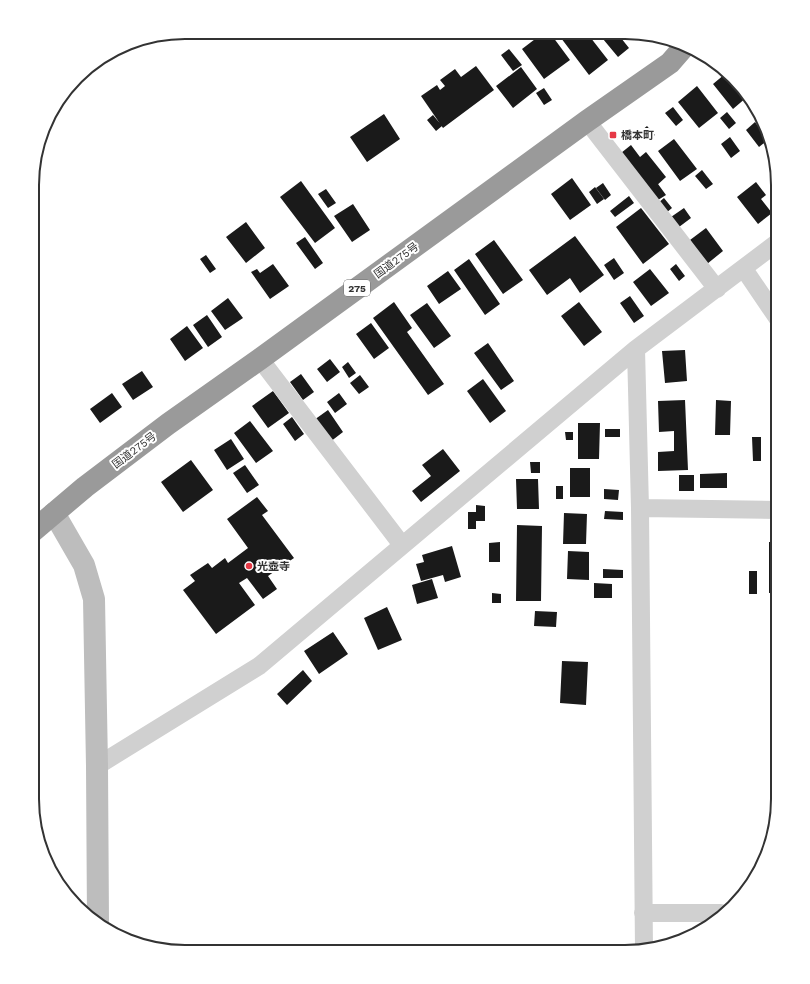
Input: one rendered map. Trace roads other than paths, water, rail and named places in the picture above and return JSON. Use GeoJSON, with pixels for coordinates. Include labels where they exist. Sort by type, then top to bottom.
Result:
{"type":"FeatureCollection","features":[{"type":"Feature","properties":{"kind":"highway","name":"国道275号"},"geometry":{"type":"LineString","coordinates":[[39,526],[85,487],[168,424],[260,359],[587,121],[670,63],[681,50]]}},
{"type":"Feature","properties":{"kind":"street"},"geometry":{"type":"LineString","coordinates":[[587,121],[717,289]]}},
{"type":"Feature","properties":{"kind":"street"},"geometry":{"type":"LineString","coordinates":[[97,766],[259,666],[636,349],[771,248]]}},
{"type":"Feature","properties":{"kind":"street"},"geometry":{"type":"LineString","coordinates":[[744,269],[771,309]]}},
{"type":"Feature","properties":{"kind":"street"},"geometry":{"type":"LineString","coordinates":[[636,349],[640,508],[644,944]]}},
{"type":"Feature","properties":{"kind":"street"},"geometry":{"type":"LineString","coordinates":[[260,359],[402,545]]}},
{"type":"Feature","properties":{"kind":"street"},"geometry":{"type":"LineString","coordinates":[[640,508],[771,510]]}},
{"type":"Feature","properties":{"kind":"street"},"geometry":{"type":"LineString","coordinates":[[54,513],[84,565],[94,599],[98,916]]}},
{"type":"Feature","properties":{"kind":"street"},"geometry":{"type":"LineString","coordinates":[[644,913],[716,913]]}},
{"type":"Feature","properties":{"kind":"place","name":"橋本町"},"geometry":{"type":"Point","coordinates":[613,135]}},
{"type":"Feature","properties":{"kind":"place","name":"光壺寺"},"geometry":{"type":"Point","coordinates":[249,566]}}]}
